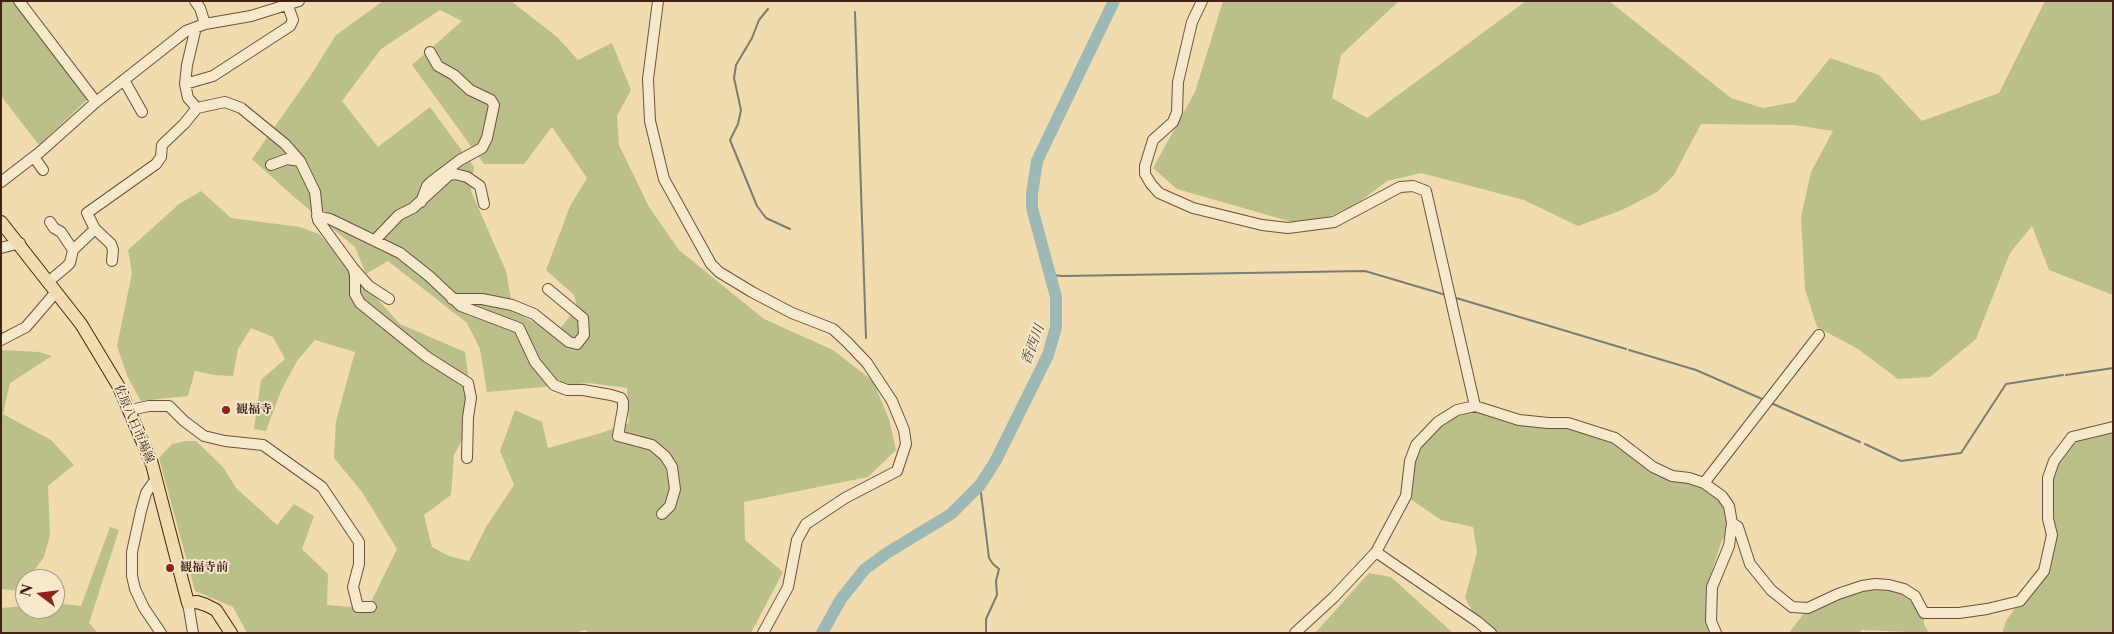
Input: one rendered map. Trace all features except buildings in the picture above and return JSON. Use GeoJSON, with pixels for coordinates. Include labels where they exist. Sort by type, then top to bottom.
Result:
{"type":"FeatureCollection","features":[{"type":"Feature","properties":{"kind":"main road","name":"佐原八日市場線"},"geometry":{"type":"LineString","coordinates":[[1,222],[20,243],[81,324],[119,386],[157,482],[188,603]]}},
{"type":"Feature","properties":{"kind":"main road"},"geometry":{"type":"LineString","coordinates":[[188,603],[197,602],[216,610],[232,633]]}},
{"type":"Feature","properties":{"kind":"street"},"geometry":{"type":"LineString","coordinates":[[19,1],[96,102]]}},
{"type":"Feature","properties":{"kind":"street"},"geometry":{"type":"LineString","coordinates":[[195,1],[200,8],[201,26],[187,65],[185,84],[188,98],[193,106],[197,108]]}},
{"type":"Feature","properties":{"kind":"street"},"geometry":{"type":"LineString","coordinates":[[1,182],[34,157],[96,102],[186,31],[251,16],[299,1]]}},
{"type":"Feature","properties":{"kind":"street"},"geometry":{"type":"LineString","coordinates":[[658,1],[648,79],[650,120],[664,179],[711,264],[719,272],[752,292],[792,313],[833,329],[868,363],[892,400],[904,430],[906,444],[897,471],[845,498],[806,524],[797,540],[788,587],[782,602],[762,633]]}},
{"type":"Feature","properties":{"kind":"street"},"geometry":{"type":"LineString","coordinates":[[1202,1],[1192,22],[1178,82],[1177,112],[1173,122],[1152,140],[1145,166],[1145,174],[1159,194],[1193,208],[1262,225],[1288,228],[1334,222],[1400,188],[1412,186],[1426,191],[1474,406]]}},
{"type":"Feature","properties":{"kind":"street"},"geometry":{"type":"LineString","coordinates":[[185,84],[212,76],[290,26],[293,20],[288,6]]}},
{"type":"Feature","properties":{"kind":"street"},"geometry":{"type":"LineString","coordinates":[[421,202],[424,192],[431,182],[460,160],[482,148],[487,138],[494,105],[491,100],[470,90],[454,75],[438,66],[430,52]]}},
{"type":"Feature","properties":{"kind":"street"},"geometry":{"type":"LineString","coordinates":[[124,80],[142,112]]}},
{"type":"Feature","properties":{"kind":"street"},"geometry":{"type":"LineString","coordinates":[[112,261],[113,250],[111,244],[95,229],[87,214],[156,164],[161,157],[162,145],[184,124],[197,108],[216,102],[225,102],[234,104],[255,118],[286,144],[300,162],[315,192],[321,225],[369,286],[389,299]]}},
{"type":"Feature","properties":{"kind":"street"},"geometry":{"type":"LineString","coordinates":[[34,157],[43,170]]}},
{"type":"Feature","properties":{"kind":"street"},"geometry":{"type":"LineString","coordinates":[[271,164],[287,159],[300,162]]}},
{"type":"Feature","properties":{"kind":"street"},"geometry":{"type":"LineString","coordinates":[[374,240],[399,215],[421,202],[449,175],[455,174],[467,177],[480,186],[484,204]]}},
{"type":"Feature","properties":{"kind":"street"},"geometry":{"type":"LineString","coordinates":[[318,216],[330,219],[411,260],[461,306],[519,328],[535,362],[554,385],[566,390],[583,390],[620,398],[623,402],[623,408],[618,436],[652,444],[666,456],[672,467],[675,489],[670,506],[662,514]]}},
{"type":"Feature","properties":{"kind":"street"},"geometry":{"type":"LineString","coordinates":[[50,222],[54,228],[61,232],[73,250]]}},
{"type":"Feature","properties":{"kind":"street"},"geometry":{"type":"LineString","coordinates":[[48,282],[70,263],[73,250],[95,229]]}},
{"type":"Feature","properties":{"kind":"street"},"geometry":{"type":"LineString","coordinates":[[1,248],[20,243]]}},
{"type":"Feature","properties":{"kind":"street"},"geometry":{"type":"LineString","coordinates":[[353,268],[355,294],[360,303],[427,356],[468,383],[471,398],[468,417],[467,458]]}},
{"type":"Feature","properties":{"kind":"street"},"geometry":{"type":"LineString","coordinates":[[452,299],[482,298],[512,305],[534,314],[569,342],[577,344],[584,335],[583,318],[548,289]]}},
{"type":"Feature","properties":{"kind":"street"},"geometry":{"type":"LineString","coordinates":[[1,340],[26,326],[56,292]]}},
{"type":"Feature","properties":{"kind":"street"},"geometry":{"type":"LineString","coordinates":[[1704,483],[1818,335]]}},
{"type":"Feature","properties":{"kind":"street"},"geometry":{"type":"LineString","coordinates":[[130,410],[148,406],[169,406],[184,421],[204,436],[225,441],[263,445],[322,487],[359,542],[359,564],[353,587],[358,606],[371,607]]}},
{"type":"Feature","properties":{"kind":"street"},"geometry":{"type":"LineString","coordinates":[[1295,633],[1334,597],[1376,552],[1406,496],[1410,461],[1416,445],[1438,422],[1457,410],[1474,406],[1519,420],[1568,423],[1615,438],[1653,467],[1672,476],[1704,483],[1722,496],[1729,506],[1732,523],[1729,546],[1712,586],[1711,621],[1716,633]]}},
{"type":"Feature","properties":{"kind":"street"},"geometry":{"type":"LineString","coordinates":[[1732,523],[1738,527],[1750,564],[1770,590],[1792,607],[1808,608],[1838,594],[1875,584],[1904,589],[1915,596],[1924,613],[1959,613],[1987,609],[2020,600],[2044,571],[2052,534],[2048,519],[2048,478],[2054,461],[2072,436],[2113,428]]}},
{"type":"Feature","properties":{"kind":"street"},"geometry":{"type":"LineString","coordinates":[[157,482],[153,483],[146,493],[132,552],[132,568],[135,589],[144,608],[161,633]]}},
{"type":"Feature","properties":{"kind":"street"},"geometry":{"type":"LineString","coordinates":[[1376,552],[1478,622],[1491,633]]}},
{"type":"Feature","properties":{"kind":"street"},"geometry":{"type":"LineString","coordinates":[[188,603],[193,633]]}},
{"type":"Feature","properties":{"kind":"green space"},"geometry":{"type":"Polygon","coordinates":[[[1,1],[17,1],[90,97],[39,145],[1,96],[1,1]]]}},
{"type":"Feature","properties":{"kind":"green space"},"geometry":{"type":"Polygon","coordinates":[[[383,1],[511,1],[557,37],[578,60],[612,43],[631,90],[617,116],[619,145],[649,207],[679,250],[764,319],[833,350],[873,381],[889,419],[896,450],[868,477],[744,502],[745,540],[783,572],[751,633],[590,633],[585,630],[575,633],[247,633],[233,607],[195,591],[159,458],[172,444],[186,441],[196,441],[223,467],[236,488],[277,525],[294,504],[314,516],[302,549],[328,574],[327,605],[351,607],[366,612],[397,549],[362,492],[334,458],[336,421],[355,352],[315,340],[297,361],[281,391],[266,431],[254,429],[261,380],[285,359],[273,337],[251,328],[238,349],[233,376],[195,371],[188,396],[141,401],[128,378],[117,346],[132,273],[128,250],[179,204],[201,191],[231,218],[300,227],[319,234],[400,324],[465,352],[474,418],[454,455],[451,495],[424,515],[432,547],[449,556],[469,561],[486,527],[514,485],[500,451],[515,410],[542,422],[548,448],[629,423],[627,388],[589,383],[487,392],[480,349],[467,323],[388,261],[366,274],[355,247],[294,197],[252,159],[309,78],[336,35],[383,1]],[[440,10],[381,49],[342,101],[378,147],[430,107],[474,167],[471,191],[506,271],[513,310],[555,335],[577,307],[574,295],[546,270],[570,206],[587,178],[552,127],[524,164],[484,164],[412,65],[462,21],[440,10]]]}},
{"type":"Feature","properties":{"kind":"green space"},"geometry":{"type":"Polygon","coordinates":[[[1223,1],[1399,1],[1341,55],[1332,98],[1367,118],[1526,1],[1609,1],[1731,98],[1763,108],[1795,102],[1830,58],[1879,75],[1922,121],[1999,93],[2045,1],[2113,1],[2113,295],[2049,270],[2032,226],[2010,253],[1976,339],[1930,377],[1898,379],[1858,349],[1817,327],[1805,289],[1801,217],[1811,172],[1833,131],[1794,125],[1701,124],[1674,175],[1657,192],[1622,210],[1578,226],[1524,200],[1421,173],[1387,181],[1354,206],[1328,217],[1292,222],[1177,189],[1153,168],[1195,92],[1223,1]]]}},
{"type":"Feature","properties":{"kind":"green space"},"geometry":{"type":"Polygon","coordinates":[[[1,350],[39,352],[52,356],[10,383],[3,414],[51,440],[74,465],[48,486],[50,535],[44,557],[35,569],[15,569],[15,591],[1,589],[1,350]]]}},
{"type":"Feature","properties":{"kind":"green space"},"geometry":{"type":"Polygon","coordinates":[[[1475,406],[1615,438],[1636,456],[1689,478],[1722,496],[1732,523],[1722,540],[1710,577],[1708,633],[1491,633],[1478,622],[1465,598],[1477,552],[1473,527],[1441,520],[1406,496],[1410,461],[1438,422],[1475,406]]]}},
{"type":"Feature","properties":{"kind":"green space"},"geometry":{"type":"Polygon","coordinates":[[[2113,427],[2113,633],[2002,633],[2006,621],[2044,571],[2052,535],[2048,478],[2072,437],[2113,427]]]}},
{"type":"Feature","properties":{"kind":"green space"},"geometry":{"type":"Polygon","coordinates":[[[110,527],[119,530],[89,623],[98,633],[1,633],[1,608],[15,607],[15,619],[65,619],[65,604],[81,606],[110,527]]]}},
{"type":"Feature","properties":{"kind":"green space"},"geometry":{"type":"Polygon","coordinates":[[[1369,573],[1391,577],[1453,633],[1315,633],[1369,573]]]}},
{"type":"Feature","properties":{"kind":"green space"},"geometry":{"type":"Polygon","coordinates":[[[1862,586],[1904,589],[1924,613],[1924,624],[1929,633],[1861,630],[1860,633],[1789,633],[1808,608],[1862,586]]]}},
{"type":"Feature","properties":{"kind":"waterway","name":"香西川"},"geometry":{"type":"LineString","coordinates":[[822,633],[841,599],[865,569],[887,553],[951,514],[980,485],[995,462],[1048,355],[1056,327],[1056,297],[1032,208],[1037,161],[1114,1]]}},
{"type":"Feature","properties":{"kind":"waterway"},"geometry":{"type":"LineString","coordinates":[[768,9],[759,20],[752,38],[736,65],[734,78],[741,110],[738,124],[730,140],[757,206],[766,218],[790,229]]}},
{"type":"Feature","properties":{"kind":"waterway"},"geometry":{"type":"LineString","coordinates":[[855,12],[866,338]]}},
{"type":"Feature","properties":{"kind":"waterway"},"geometry":{"type":"LineString","coordinates":[[1051,275],[1365,271],[1446,295]]}},
{"type":"Feature","properties":{"kind":"waterway"},"geometry":{"type":"LineString","coordinates":[[1453,297],[1626,349]]}},
{"type":"Feature","properties":{"kind":"waterway"},"geometry":{"type":"LineString","coordinates":[[1629,350],[1696,370],[1762,399]]}},
{"type":"Feature","properties":{"kind":"waterway"},"geometry":{"type":"LineString","coordinates":[[2066,375],[2113,368]]}},
{"type":"Feature","properties":{"kind":"waterway"},"geometry":{"type":"LineString","coordinates":[[1865,444],[1901,461],[1961,453],[2006,384],[2063,375]]}},
{"type":"Feature","properties":{"kind":"waterway"},"geometry":{"type":"LineString","coordinates":[[1771,403],[1860,442]]}},
{"type":"Feature","properties":{"kind":"waterway"},"geometry":{"type":"LineString","coordinates":[[980,485],[989,558],[999,569],[996,581],[997,595],[986,619],[986,633]]}},
{"type":"Feature","properties":{"kind":"place","name":"観福寺"},"geometry":{"type":"Point","coordinates":[226,410]}},
{"type":"Feature","properties":{"kind":"place","name":"観福寺前"},"geometry":{"type":"Point","coordinates":[170,568]}}]}
